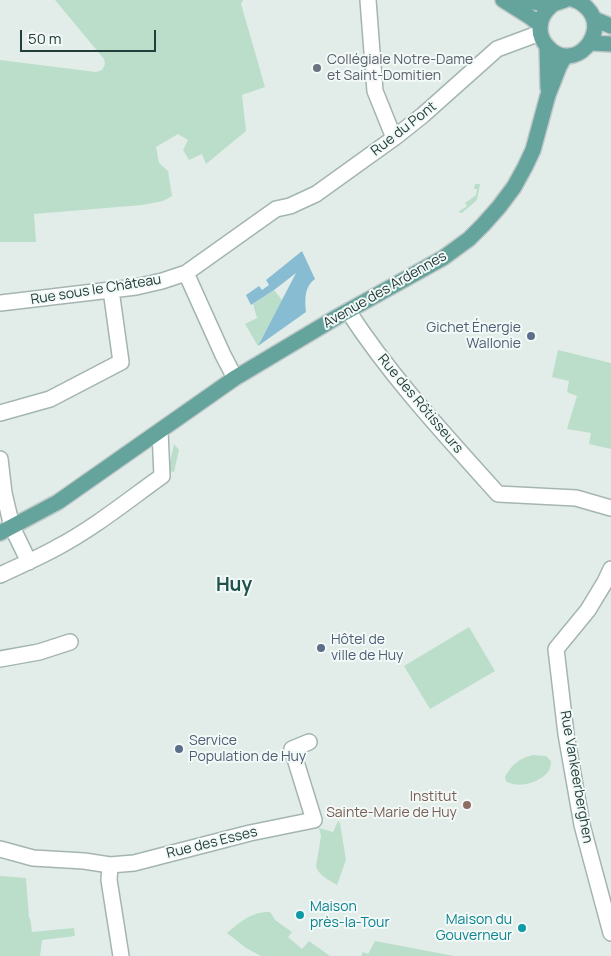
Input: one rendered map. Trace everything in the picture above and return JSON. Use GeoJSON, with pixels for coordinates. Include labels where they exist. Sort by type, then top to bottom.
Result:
{"type":"FeatureCollection","features":[{"type":"Feature","properties":{"kind":"main road"},"geometry":{"type":"LineString","coordinates":[[503,0],[530,17],[555,54],[565,56],[576,55],[585,51],[591,44],[596,32],[594,19],[588,9],[576,0]]}},
{"type":"Feature","properties":{"kind":"main road"},"geometry":{"type":"LineString","coordinates":[[522,0],[558,2]]}},
{"type":"Feature","properties":{"kind":"main road"},"geometry":{"type":"LineString","coordinates":[[542,35],[542,15],[558,2]]}},
{"type":"Feature","properties":{"kind":"main road"},"geometry":{"type":"LineString","coordinates":[[594,19],[611,26]]}},
{"type":"Feature","properties":{"kind":"main road","name":"Avenue des Ardennes"},"geometry":{"type":"LineString","coordinates":[[542,35],[548,95]]}},
{"type":"Feature","properties":{"kind":"main road"},"geometry":{"type":"LineString","coordinates":[[591,44],[611,44]]}},
{"type":"Feature","properties":{"kind":"main road","name":"Avenue des Ardennes"},"geometry":{"type":"LineString","coordinates":[[6,530],[58,502],[235,378],[442,258],[469,239],[504,200],[525,167],[533,150],[548,95],[565,56]]}},
{"type":"Feature","properties":{"kind":"street"},"geometry":{"type":"LineString","coordinates":[[368,0],[375,91],[394,138]]}},
{"type":"Feature","properties":{"kind":"street","name":"Rue du Pont"},"geometry":{"type":"LineString","coordinates":[[290,206],[316,194],[394,138],[423,115],[497,49],[542,35]]}},
{"type":"Feature","properties":{"kind":"street","name":"Rue sous le Château"},"geometry":{"type":"LineString","coordinates":[[0,303],[136,287],[186,273],[276,209],[290,206]]}},
{"type":"Feature","properties":{"kind":"street"},"geometry":{"type":"LineString","coordinates":[[186,273],[235,378]]}},
{"type":"Feature","properties":{"kind":"street"},"geometry":{"type":"LineString","coordinates":[[0,413],[50,399],[121,362],[111,290]]}},
{"type":"Feature","properties":{"kind":"street","name":"Rue des Rôtisseurs"},"geometry":{"type":"LineString","coordinates":[[348,311],[366,339],[408,392],[498,494],[576,498],[611,508]]}},
{"type":"Feature","properties":{"kind":"street"},"geometry":{"type":"LineString","coordinates":[[0,575],[56,548],[99,522],[162,476],[160,431]]}},
{"type":"Feature","properties":{"kind":"street"},"geometry":{"type":"LineString","coordinates":[[0,459],[6,530],[29,562]]}},
{"type":"Feature","properties":{"kind":"street","name":"Rue Vankeerberghen"},"geometry":{"type":"LineString","coordinates":[[611,569],[588,610],[556,649],[566,734],[582,826],[611,933]]}},
{"type":"Feature","properties":{"kind":"street"},"geometry":{"type":"LineString","coordinates":[[0,659],[39,652],[70,642]]}},
{"type":"Feature","properties":{"kind":"street","name":"Rue des Esses"},"geometry":{"type":"LineString","coordinates":[[0,850],[33,858],[84,861],[110,865],[134,863],[250,833],[314,820],[292,749],[309,742]]}},
{"type":"Feature","properties":{"kind":"street"},"geometry":{"type":"LineString","coordinates":[[110,865],[109,880],[121,956]]}},
{"type":"Feature","properties":{"kind":"green space"},"geometry":{"type":"Polygon","coordinates":[[[55,0],[243,0],[241,4],[265,87],[242,95],[246,131],[206,164],[202,154],[189,160],[183,150],[188,140],[178,134],[156,147],[159,163],[168,171],[172,196],[163,201],[142,205],[34,214],[36,242],[0,242],[0,60],[96,72],[102,70],[105,64],[104,59],[55,0]]]}},
{"type":"Feature","properties":{"kind":"green space"},"geometry":{"type":"Polygon","coordinates":[[[475,184],[480,184],[477,200],[462,213],[458,212],[467,206],[465,203],[476,195],[477,189],[474,189],[475,184]]]}},
{"type":"Feature","properties":{"kind":"green space"},"geometry":{"type":"Polygon","coordinates":[[[274,290],[282,300],[258,346],[245,324],[257,318],[253,304],[274,290]]]}},
{"type":"Feature","properties":{"kind":"green space"},"geometry":{"type":"Polygon","coordinates":[[[558,350],[611,363],[611,449],[589,444],[591,433],[567,429],[577,396],[567,392],[569,381],[552,377],[558,350]]]}},
{"type":"Feature","properties":{"kind":"green space"},"geometry":{"type":"Polygon","coordinates":[[[174,444],[179,450],[174,472],[168,471],[174,444]]]}},
{"type":"Feature","properties":{"kind":"green space"},"geometry":{"type":"Polygon","coordinates":[[[469,627],[495,671],[430,709],[404,666],[469,627]]]}},
{"type":"Feature","properties":{"kind":"green space"},"geometry":{"type":"Polygon","coordinates":[[[533,755],[546,756],[551,761],[549,770],[544,776],[534,782],[522,785],[506,781],[505,777],[513,766],[520,760],[533,755]]]}},
{"type":"Feature","properties":{"kind":"green space"},"geometry":{"type":"Polygon","coordinates":[[[338,821],[340,823],[346,860],[337,885],[321,875],[316,866],[321,836],[319,828],[333,832],[338,821]]]}},
{"type":"Feature","properties":{"kind":"green space"},"geometry":{"type":"Polygon","coordinates":[[[0,876],[26,878],[32,932],[74,928],[75,936],[42,940],[40,956],[0,956],[0,876]]]}},
{"type":"Feature","properties":{"kind":"green space"},"geometry":{"type":"Polygon","coordinates":[[[269,912],[275,920],[292,932],[288,937],[302,949],[309,941],[330,956],[261,956],[246,948],[227,933],[251,916],[269,912]]]}},
{"type":"Feature","properties":{"kind":"green space"},"geometry":{"type":"Polygon","coordinates":[[[375,941],[454,956],[361,956],[363,952],[368,954],[375,941]]]}},
{"type":"Feature","properties":{"kind":"water"},"geometry":{"type":"Polygon","coordinates":[[[302,251],[315,279],[307,290],[306,312],[258,346],[296,273],[251,305],[246,295],[259,286],[262,290],[269,285],[266,280],[302,251]]]}},
{"type":"Feature","properties":{"kind":"place","name":"Collégiale Notre-Dame et Saint-Domitien"},"geometry":{"type":"Point","coordinates":[317,68]}},
{"type":"Feature","properties":{"kind":"place","name":"Gichet Énergie Wallonie"},"geometry":{"type":"Point","coordinates":[531,336]}},
{"type":"Feature","properties":{"kind":"place","name":"Hôtel de ville de Huy"},"geometry":{"type":"Point","coordinates":[321,648]}},
{"type":"Feature","properties":{"kind":"place","name":"Service Population de Huy"},"geometry":{"type":"Point","coordinates":[179,749]}},
{"type":"Feature","properties":{"kind":"place","name":"Institut Sainte-Marie de Huy"},"geometry":{"type":"Point","coordinates":[467,805]}},
{"type":"Feature","properties":{"kind":"place","name":"Maison près-la-Tour"},"geometry":{"type":"Point","coordinates":[300,915]}},
{"type":"Feature","properties":{"kind":"place","name":"Maison du Gouverneur"},"geometry":{"type":"Point","coordinates":[522,928]}},
{"type":"Feature","properties":{"kind":"district","name":"Huy"},"geometry":{"type":"Point","coordinates":[234,586]}}]}
